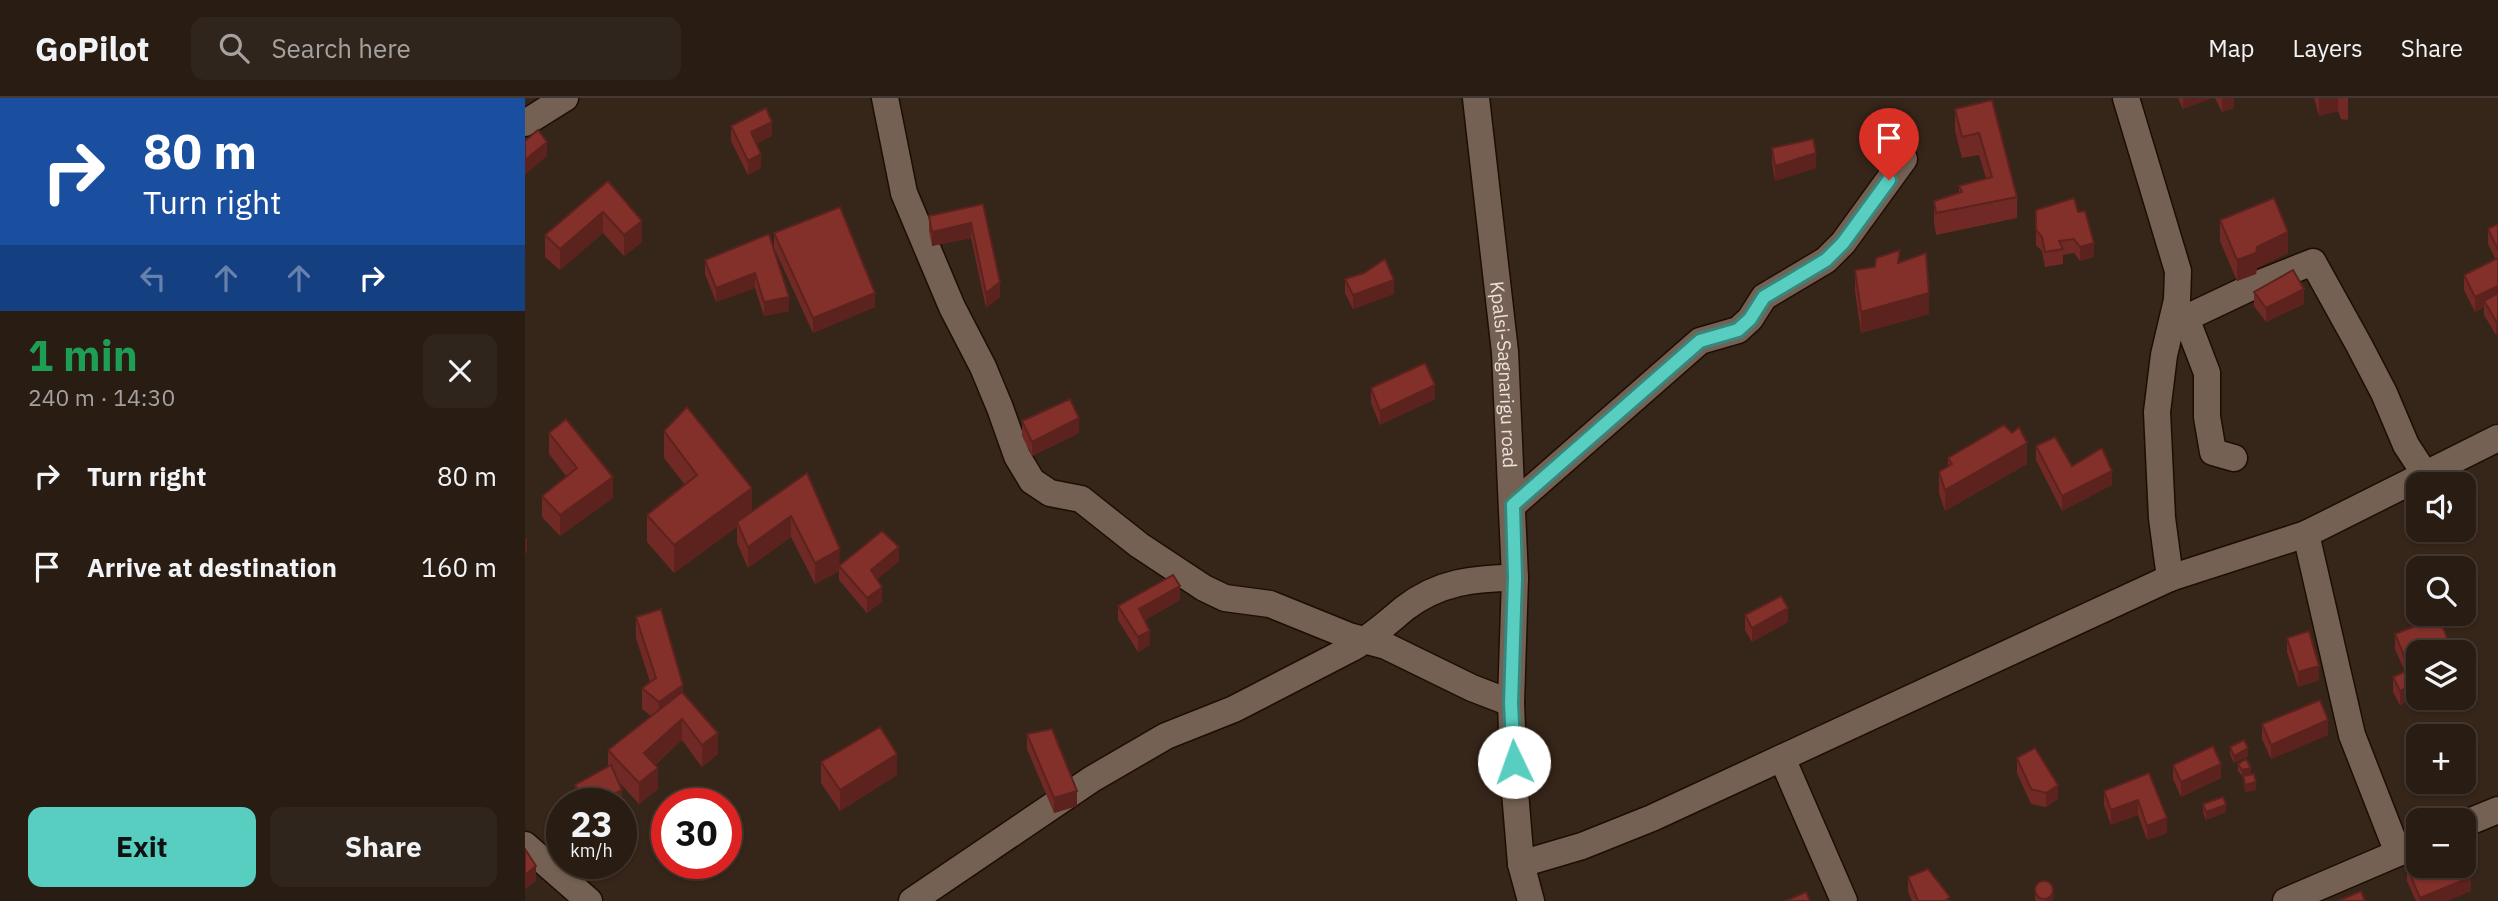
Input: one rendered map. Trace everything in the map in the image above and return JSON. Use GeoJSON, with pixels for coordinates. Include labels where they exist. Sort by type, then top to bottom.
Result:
{"type":"FeatureCollection","features":[{"type":"Feature","properties":{"kind":"street"},"geometry":{"type":"LineString","coordinates":[[525,123],[565,98]]}},
{"type":"Feature","properties":{"kind":"street"},"geometry":{"type":"LineString","coordinates":[[885,98],[904,193],[952,307],[987,377],[1017,456],[1032,481],[1050,493],[1081,499],[1139,545],[1204,588],[1225,598],[1270,604],[1349,636],[1395,649],[1472,688],[1511,703]]}},
{"type":"Feature","properties":{"kind":"street","name":"Kpalsi-Sagnarigu road"},"geometry":{"type":"LineString","coordinates":[[1476,98],[1505,352],[1515,578],[1511,703],[1521,864],[1531,901]]}},
{"type":"Feature","properties":{"kind":"street"},"geometry":{"type":"LineString","coordinates":[[2126,98],[2178,271],[2177,300],[2164,355],[2157,412],[2162,518],[2170,578]]}},
{"type":"Feature","properties":{"kind":"street"},"geometry":{"type":"LineString","coordinates":[[1513,505],[1700,341],[1738,330],[1750,319],[1764,297],[1826,260],[1843,243],[1905,159]]}},
{"type":"Feature","properties":{"kind":"street"},"geometry":{"type":"LineString","coordinates":[[2234,458],[2213,452],[2207,417],[2207,373],[2186,318],[2260,283],[2313,262],[2359,345],[2406,445],[2424,472]]}},
{"type":"Feature","properties":{"kind":"street"},"geometry":{"type":"LineString","coordinates":[[2429,472],[2498,438]]}},
{"type":"Feature","properties":{"kind":"street"},"geometry":{"type":"LineString","coordinates":[[1521,864],[1583,846],[1652,818],[2170,578],[2306,534],[2406,484]]}},
{"type":"Feature","properties":{"kind":"street"},"geometry":{"type":"LineString","coordinates":[[2306,534],[2352,734],[2406,845]]}},
{"type":"Feature","properties":{"kind":"street"},"geometry":{"type":"LineString","coordinates":[[912,901],[1092,779],[1166,736],[1234,709],[1366,640],[1415,601],[1440,589],[1478,578],[1515,578]]}},
{"type":"Feature","properties":{"kind":"street"},"geometry":{"type":"LineString","coordinates":[[1782,758],[1844,901]]}},
{"type":"Feature","properties":{"kind":"street"},"geometry":{"type":"LineString","coordinates":[[2476,819],[2498,810]]}},
{"type":"Feature","properties":{"kind":"street"},"geometry":{"type":"LineString","coordinates":[[525,845],[589,901]]}},
{"type":"Feature","properties":{"kind":"street"},"geometry":{"type":"LineString","coordinates":[[2287,901],[2406,850]]}},
{"type":"Feature","properties":{"kind":"building"},"geometry":{"type":"Polygon","coordinates":[[[1992,100],[2017,197],[1936,213],[1934,201],[1962,192],[1959,186],[1992,177],[1979,133],[1962,137],[1955,109],[1992,100]]]}},
{"type":"Feature","properties":{"kind":"building"},"geometry":{"type":"Polygon","coordinates":[[[766,108],[772,122],[751,132],[761,154],[748,161],[731,126],[766,108]]]}},
{"type":"Feature","properties":{"kind":"building"},"geometry":{"type":"Polygon","coordinates":[[[538,130],[547,142],[525,160],[525,141],[538,130]]]}},
{"type":"Feature","properties":{"kind":"building"},"geometry":{"type":"Polygon","coordinates":[[[1813,139],[1816,153],[1775,166],[1772,148],[1813,139]]]}},
{"type":"Feature","properties":{"kind":"building"},"geometry":{"type":"Polygon","coordinates":[[[608,181],[642,221],[624,235],[603,212],[560,249],[545,235],[608,181]]]}},
{"type":"Feature","properties":{"kind":"building"},"geometry":{"type":"Polygon","coordinates":[[[2074,198],[2078,212],[2085,211],[2094,243],[2080,247],[2074,239],[2059,241],[2063,249],[2045,252],[2042,237],[2036,230],[2036,210],[2074,198]]]}},
{"type":"Feature","properties":{"kind":"building"},"geometry":{"type":"Polygon","coordinates":[[[2274,198],[2288,232],[2257,247],[2256,253],[2237,260],[2220,220],[2274,198]]]}},
{"type":"Feature","properties":{"kind":"building"},"geometry":{"type":"Polygon","coordinates":[[[983,204],[1000,282],[986,293],[971,223],[932,232],[929,216],[983,204]]]}},
{"type":"Feature","properties":{"kind":"building"},"geometry":{"type":"Polygon","coordinates":[[[840,207],[875,293],[813,318],[774,233],[840,207]]]}},
{"type":"Feature","properties":{"kind":"building"},"geometry":{"type":"Polygon","coordinates":[[[2498,224],[2498,250],[2488,229],[2498,224]]]}},
{"type":"Feature","properties":{"kind":"building"},"geometry":{"type":"Polygon","coordinates":[[[769,234],[789,297],[764,302],[755,273],[716,288],[705,260],[769,234]]]}},
{"type":"Feature","properties":{"kind":"building"},"geometry":{"type":"Polygon","coordinates":[[[1900,250],[1898,263],[1926,253],[1929,293],[1861,312],[1855,270],[1875,267],[1876,258],[1900,250]]]}},
{"type":"Feature","properties":{"kind":"building"},"geometry":{"type":"Polygon","coordinates":[[[2498,258],[2498,286],[2475,297],[2464,275],[2498,258]]]}},
{"type":"Feature","properties":{"kind":"building"},"geometry":{"type":"Polygon","coordinates":[[[1385,259],[1394,280],[1353,295],[1345,279],[1364,273],[1385,259]]]}},
{"type":"Feature","properties":{"kind":"building"},"geometry":{"type":"Polygon","coordinates":[[[2293,270],[2304,289],[2266,308],[2254,292],[2293,270]]]}},
{"type":"Feature","properties":{"kind":"building"},"geometry":{"type":"Polygon","coordinates":[[[2498,293],[2498,320],[2496,321],[2484,301],[2498,293]]]}},
{"type":"Feature","properties":{"kind":"building"},"geometry":{"type":"Polygon","coordinates":[[[1425,363],[1435,385],[1380,411],[1371,388],[1425,363]]]}},
{"type":"Feature","properties":{"kind":"building"},"geometry":{"type":"Polygon","coordinates":[[[1070,399],[1079,418],[1032,442],[1022,421],[1070,399]]]}},
{"type":"Feature","properties":{"kind":"building"},"geometry":{"type":"Polygon","coordinates":[[[687,407],[752,488],[674,545],[647,515],[697,475],[664,431],[687,407]]]}},
{"type":"Feature","properties":{"kind":"building"},"geometry":{"type":"Polygon","coordinates":[[[566,419],[613,477],[560,515],[542,496],[577,468],[549,433],[566,419]]]}},
{"type":"Feature","properties":{"kind":"building"},"geometry":{"type":"Polygon","coordinates":[[[2004,425],[2012,433],[2019,427],[2027,443],[1945,490],[1939,472],[1952,464],[1948,458],[2004,425]]]}},
{"type":"Feature","properties":{"kind":"building"},"geometry":{"type":"Polygon","coordinates":[[[2055,437],[2072,466],[2102,448],[2112,471],[2062,496],[2036,446],[2055,437]]]}},
{"type":"Feature","properties":{"kind":"building"},"geometry":{"type":"Polygon","coordinates":[[[807,473],[840,549],[815,563],[791,516],[748,547],[737,522],[807,473]]]}},
{"type":"Feature","properties":{"kind":"building"},"geometry":{"type":"Polygon","coordinates":[[[882,531],[899,547],[871,570],[882,587],[867,598],[839,566],[882,531]]]}},
{"type":"Feature","properties":{"kind":"building"},"geometry":{"type":"Polygon","coordinates":[[[1173,575],[1180,586],[1139,609],[1150,631],[1138,637],[1118,606],[1173,575]]]}},
{"type":"Feature","properties":{"kind":"building"},"geometry":{"type":"Polygon","coordinates":[[[1781,596],[1788,608],[1752,628],[1745,615],[1781,596]]]}},
{"type":"Feature","properties":{"kind":"building"},"geometry":{"type":"Polygon","coordinates":[[[661,609],[683,685],[659,702],[642,688],[656,678],[636,617],[661,609]]]}},
{"type":"Feature","properties":{"kind":"building"},"geometry":{"type":"Polygon","coordinates":[[[2416,626],[2442,626],[2448,640],[2406,640],[2405,658],[2395,634],[2416,626]]]}},
{"type":"Feature","properties":{"kind":"building"},"geometry":{"type":"Polygon","coordinates":[[[2309,631],[2319,666],[2298,672],[2287,638],[2309,631]]]}},
{"type":"Feature","properties":{"kind":"building"},"geometry":{"type":"Polygon","coordinates":[[[2406,671],[2406,688],[2400,691],[2393,677],[2406,671]]]}},
{"type":"Feature","properties":{"kind":"building"},"geometry":{"type":"Polygon","coordinates":[[[682,692],[718,733],[702,745],[682,719],[644,753],[658,768],[639,783],[608,750],[682,692]]]}},
{"type":"Feature","properties":{"kind":"building"},"geometry":{"type":"Polygon","coordinates":[[[2320,700],[2328,720],[2271,745],[2262,724],[2320,700]]]}},
{"type":"Feature","properties":{"kind":"building"},"geometry":{"type":"Polygon","coordinates":[[[880,727],[897,754],[840,790],[821,762],[880,727]]]}},
{"type":"Feature","properties":{"kind":"building"},"geometry":{"type":"Polygon","coordinates":[[[1052,729],[1077,791],[1054,798],[1027,734],[1052,729]]]}},
{"type":"Feature","properties":{"kind":"building"},"geometry":{"type":"Polygon","coordinates":[[[2244,740],[2248,748],[2234,756],[2230,747],[2244,740]]]}},
{"type":"Feature","properties":{"kind":"building"},"geometry":{"type":"Polygon","coordinates":[[[2213,746],[2221,764],[2181,782],[2173,765],[2213,746]]]}},
{"type":"Feature","properties":{"kind":"building"},"geometry":{"type":"Polygon","coordinates":[[[2035,748],[2058,785],[2046,793],[2031,789],[2017,758],[2035,748]]]}},
{"type":"Feature","properties":{"kind":"building"},"geometry":{"type":"Polygon","coordinates":[[[2246,759],[2251,768],[2242,770],[2238,764],[2246,759]]]}},
{"type":"Feature","properties":{"kind":"building"},"geometry":{"type":"Polygon","coordinates":[[[611,765],[621,788],[577,788],[575,785],[611,765]]]}},
{"type":"Feature","properties":{"kind":"building"},"geometry":{"type":"Polygon","coordinates":[[[2149,773],[2167,818],[2147,826],[2138,800],[2111,810],[2104,791],[2149,773]]]}},
{"type":"Feature","properties":{"kind":"building"},"geometry":{"type":"Polygon","coordinates":[[[2254,774],[2256,782],[2245,785],[2243,776],[2254,774]]]}},
{"type":"Feature","properties":{"kind":"building"},"geometry":{"type":"Polygon","coordinates":[[[2223,797],[2226,805],[2206,812],[2203,804],[2223,797]]]}},
{"type":"Feature","properties":{"kind":"building"},"geometry":{"type":"Polygon","coordinates":[[[525,849],[536,866],[525,875],[525,849]]]}},
{"type":"Feature","properties":{"kind":"building"},"geometry":{"type":"Polygon","coordinates":[[[1928,869],[1950,897],[1945,901],[1918,901],[1908,877],[1928,869]]]}},
{"type":"Feature","properties":{"kind":"building"},"geometry":{"type":"Polygon","coordinates":[[[2412,878],[2469,878],[2420,898],[2412,878]]]}},
{"type":"Feature","properties":{"kind":"building"},"geometry":{"type":"Polygon","coordinates":[[[2044,881],[2050,884],[2053,890],[2050,896],[2044,899],[2038,896],[2035,890],[2038,884],[2044,881]]]}},
{"type":"Feature","properties":{"kind":"building"},"geometry":{"type":"Polygon","coordinates":[[[2361,891],[2365,901],[2338,901],[2361,891]]]}},
{"type":"Feature","properties":{"kind":"building"},"geometry":{"type":"Polygon","coordinates":[[[1806,892],[1810,901],[1785,901],[1806,892]]]}},
{"type":"Feature","properties":{"kind":"route"},"geometry":{"type":"LineString","coordinates":[[1514,762],[1511,703],[1515,578],[1513,505],[1700,341],[1738,330],[1750,319],[1764,297],[1826,260],[1843,243],[1889,180]]}}]}
